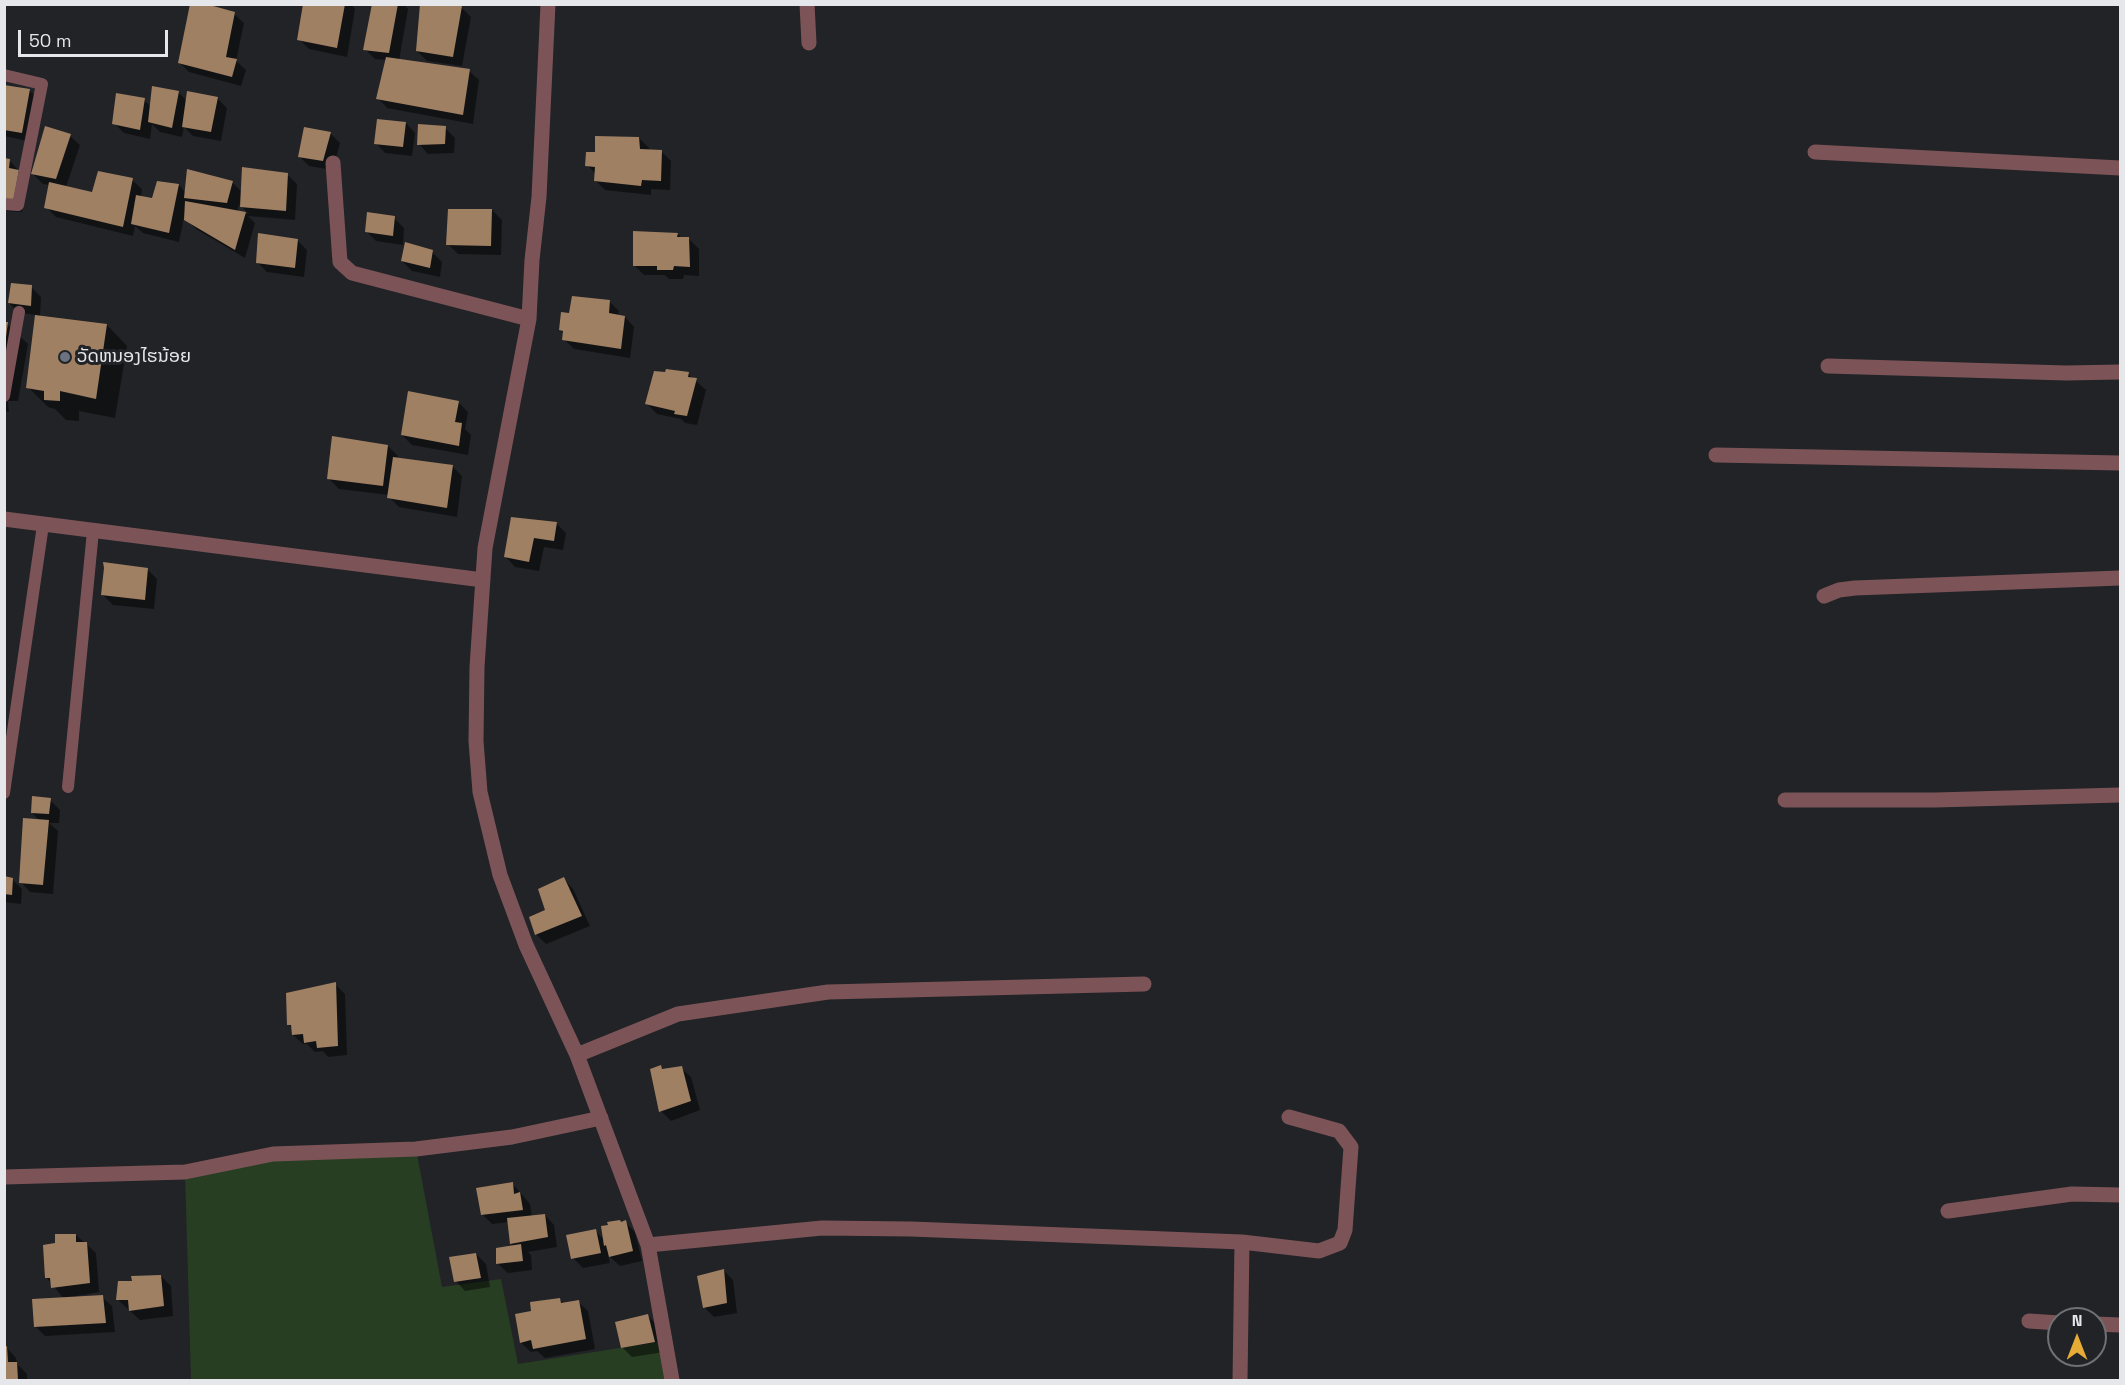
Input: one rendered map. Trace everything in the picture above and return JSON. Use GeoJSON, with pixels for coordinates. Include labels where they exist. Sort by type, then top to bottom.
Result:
{"type":"FeatureCollection","features":[{"type":"Feature","properties":{"kind":"street"},"geometry":{"type":"LineString","coordinates":[[548,4],[539,197],[532,260],[529,319],[485,548],[477,668],[476,741],[480,792],[504,885],[526,945],[577,1055],[648,1245],[672,1380]]}},
{"type":"Feature","properties":{"kind":"street"},"geometry":{"type":"LineString","coordinates":[[807,4],[809,43]]}},
{"type":"Feature","properties":{"kind":"street"},"geometry":{"type":"LineString","coordinates":[[1815,152],[2121,168]]}},
{"type":"Feature","properties":{"kind":"street"},"geometry":{"type":"LineString","coordinates":[[333,163],[340,262],[352,273],[529,319]]}},
{"type":"Feature","properties":{"kind":"street"},"geometry":{"type":"LineString","coordinates":[[1828,366],[2066,373],[2121,372]]}},
{"type":"Feature","properties":{"kind":"street"},"geometry":{"type":"LineString","coordinates":[[1716,455],[2121,463]]}},
{"type":"Feature","properties":{"kind":"street"},"geometry":{"type":"LineString","coordinates":[[4,519],[483,580]]}},
{"type":"Feature","properties":{"kind":"street"},"geometry":{"type":"LineString","coordinates":[[1824,596],[1839,590],[1855,588],[2121,578]]}},
{"type":"Feature","properties":{"kind":"street"},"geometry":{"type":"LineString","coordinates":[[1785,801],[2121,795]]}},
{"type":"Feature","properties":{"kind":"street"},"geometry":{"type":"LineString","coordinates":[[577,1055],[678,1014],[828,992],[1144,984]]}},
{"type":"Feature","properties":{"kind":"street"},"geometry":{"type":"LineString","coordinates":[[648,1245],[822,1228],[911,1229],[1242,1242],[1319,1251],[1340,1243],[1345,1230],[1351,1147],[1339,1131],[1289,1117]]}},
{"type":"Feature","properties":{"kind":"street"},"geometry":{"type":"LineString","coordinates":[[4,1177],[185,1172],[273,1154],[417,1149],[512,1137],[601,1118]]}},
{"type":"Feature","properties":{"kind":"street"},"geometry":{"type":"LineString","coordinates":[[1948,1211],[2072,1194],[2121,1195]]}},
{"type":"Feature","properties":{"kind":"street"},"geometry":{"type":"LineString","coordinates":[[1240,1380],[1242,1242]]}},
{"type":"Feature","properties":{"kind":"street"},"geometry":{"type":"LineString","coordinates":[[2029,1321],[2047,1322]]}},
{"type":"Feature","properties":{"kind":"lane"},"geometry":{"type":"LineString","coordinates":[[4,75],[42,84],[18,205],[4,204]]}},
{"type":"Feature","properties":{"kind":"lane"},"geometry":{"type":"LineString","coordinates":[[4,396],[19,312]]}},
{"type":"Feature","properties":{"kind":"lane"},"geometry":{"type":"LineString","coordinates":[[4,793],[43,525]]}},
{"type":"Feature","properties":{"kind":"lane"},"geometry":{"type":"LineString","coordinates":[[69,788],[93,531]]}},
{"type":"Feature","properties":{"kind":"green space"},"geometry":{"type":"Polygon","coordinates":[[[416,1149],[442,1287],[501,1279],[518,1364],[664,1341],[672,1380],[191,1380],[185,1172],[273,1154],[416,1149]]]}},
{"type":"Feature","properties":{"kind":"building"},"geometry":{"type":"Polygon","coordinates":[[[190,4],[206,4],[235,12],[226,57],[237,59],[232,77],[178,63],[190,4]]]}},
{"type":"Feature","properties":{"kind":"building"},"geometry":{"type":"Polygon","coordinates":[[[303,4],[345,4],[337,48],[297,40],[303,4]]]}},
{"type":"Feature","properties":{"kind":"building"},"geometry":{"type":"Polygon","coordinates":[[[372,4],[398,4],[389,53],[363,50],[372,4]]]}},
{"type":"Feature","properties":{"kind":"building"},"geometry":{"type":"Polygon","coordinates":[[[420,4],[462,6],[453,57],[416,51],[420,4]]]}},
{"type":"Feature","properties":{"kind":"building"},"geometry":{"type":"Polygon","coordinates":[[[386,57],[470,69],[463,115],[376,99],[386,57]]]}},
{"type":"Feature","properties":{"kind":"building"},"geometry":{"type":"Polygon","coordinates":[[[4,85],[30,89],[22,133],[4,130],[4,85]]]}},
{"type":"Feature","properties":{"kind":"building"},"geometry":{"type":"Polygon","coordinates":[[[152,86],[179,91],[172,128],[148,122],[152,86]]]}},
{"type":"Feature","properties":{"kind":"building"},"geometry":{"type":"Polygon","coordinates":[[[187,91],[218,97],[211,132],[182,127],[187,91]]]}},
{"type":"Feature","properties":{"kind":"building"},"geometry":{"type":"Polygon","coordinates":[[[116,93],[145,98],[140,130],[112,124],[116,93]]]}},
{"type":"Feature","properties":{"kind":"building"},"geometry":{"type":"Polygon","coordinates":[[[377,119],[406,122],[403,147],[374,144],[377,119]]]}},
{"type":"Feature","properties":{"kind":"building"},"geometry":{"type":"Polygon","coordinates":[[[418,124],[446,126],[445,144],[417,145],[418,124]]]}},
{"type":"Feature","properties":{"kind":"building"},"geometry":{"type":"Polygon","coordinates":[[[45,126],[71,134],[56,179],[31,174],[45,126]]]}},
{"type":"Feature","properties":{"kind":"building"},"geometry":{"type":"Polygon","coordinates":[[[304,127],[331,132],[323,161],[298,157],[304,127]]]}},
{"type":"Feature","properties":{"kind":"building"},"geometry":{"type":"Polygon","coordinates":[[[595,136],[639,137],[640,149],[662,150],[661,181],[642,180],[641,186],[594,181],[595,167],[585,166],[586,152],[595,152],[595,136]]]}},
{"type":"Feature","properties":{"kind":"building"},"geometry":{"type":"Polygon","coordinates":[[[4,158],[10,159],[9,168],[19,170],[13,203],[4,203],[4,158]]]}},
{"type":"Feature","properties":{"kind":"building"},"geometry":{"type":"Polygon","coordinates":[[[242,167],[288,173],[286,211],[240,207],[242,167]]]}},
{"type":"Feature","properties":{"kind":"building"},"geometry":{"type":"Polygon","coordinates":[[[187,169],[233,181],[227,203],[184,198],[187,169]]]}},
{"type":"Feature","properties":{"kind":"building"},"geometry":{"type":"Polygon","coordinates":[[[98,171],[133,178],[123,227],[44,208],[49,182],[92,192],[98,171]]]}},
{"type":"Feature","properties":{"kind":"building"},"geometry":{"type":"Polygon","coordinates":[[[157,181],[179,184],[169,233],[131,224],[136,195],[152,198],[157,181]]]}},
{"type":"Feature","properties":{"kind":"building"},"geometry":{"type":"Polygon","coordinates":[[[185,201],[246,212],[235,250],[184,220],[185,201]]]}},
{"type":"Feature","properties":{"kind":"building"},"geometry":{"type":"Polygon","coordinates":[[[448,209],[492,209],[491,246],[446,245],[448,209]]]}},
{"type":"Feature","properties":{"kind":"building"},"geometry":{"type":"Polygon","coordinates":[[[367,212],[395,216],[393,236],[365,232],[367,212]]]}},
{"type":"Feature","properties":{"kind":"building"},"geometry":{"type":"Polygon","coordinates":[[[633,231],[678,233],[677,237],[689,237],[690,267],[674,266],[673,270],[657,270],[657,266],[633,266],[633,231]]]}},
{"type":"Feature","properties":{"kind":"building"},"geometry":{"type":"Polygon","coordinates":[[[258,233],[298,239],[295,268],[256,263],[258,233]]]}},
{"type":"Feature","properties":{"kind":"building"},"geometry":{"type":"Polygon","coordinates":[[[405,242],[433,250],[430,268],[401,261],[405,242]]]}},
{"type":"Feature","properties":{"kind":"building"},"geometry":{"type":"Polygon","coordinates":[[[11,283],[32,285],[31,306],[8,303],[11,283]]]}},
{"type":"Feature","properties":{"kind":"building"},"geometry":{"type":"Polygon","coordinates":[[[572,296],[610,300],[609,313],[625,316],[621,349],[562,340],[563,331],[559,330],[561,312],[569,313],[572,296]]]}},
{"type":"Feature","properties":{"kind":"building"},"geometry":{"type":"Polygon","coordinates":[[[35,315],[107,324],[96,399],[60,391],[60,401],[44,400],[44,391],[26,388],[35,315]]]}},
{"type":"Feature","properties":{"kind":"building"},"geometry":{"type":"Polygon","coordinates":[[[4,322],[8,322],[6,337],[4,336],[4,322]]]}},
{"type":"Feature","properties":{"kind":"building"},"geometry":{"type":"Polygon","coordinates":[[[666,369],[689,372],[688,377],[697,378],[687,416],[645,404],[654,371],[665,372],[666,369]]]}},
{"type":"Feature","properties":{"kind":"building"},"geometry":{"type":"Polygon","coordinates":[[[408,391],[459,401],[455,422],[462,423],[459,446],[401,435],[408,391]]]}},
{"type":"Feature","properties":{"kind":"building"},"geometry":{"type":"Polygon","coordinates":[[[332,436],[388,445],[383,486],[327,479],[332,436]]]}},
{"type":"Feature","properties":{"kind":"building"},"geometry":{"type":"Polygon","coordinates":[[[393,457],[453,465],[447,508],[387,498],[393,457]]]}},
{"type":"Feature","properties":{"kind":"building"},"geometry":{"type":"Polygon","coordinates":[[[511,517],[557,522],[554,541],[534,538],[529,562],[504,557],[511,517]]]}},
{"type":"Feature","properties":{"kind":"building"},"geometry":{"type":"Polygon","coordinates":[[[103,562],[148,568],[145,600],[101,595],[103,562]]]}},
{"type":"Feature","properties":{"kind":"building"},"geometry":{"type":"Polygon","coordinates":[[[32,796],[51,798],[49,814],[31,813],[32,796]]]}},
{"type":"Feature","properties":{"kind":"building"},"geometry":{"type":"Polygon","coordinates":[[[23,818],[49,820],[43,885],[19,883],[23,818]]]}},
{"type":"Feature","properties":{"kind":"building"},"geometry":{"type":"Polygon","coordinates":[[[4,876],[13,878],[12,895],[4,894],[4,876]]]}},
{"type":"Feature","properties":{"kind":"building"},"geometry":{"type":"Polygon","coordinates":[[[564,877],[582,916],[535,935],[529,917],[545,910],[538,889],[564,877]]]}},
{"type":"Feature","properties":{"kind":"building"},"geometry":{"type":"Polygon","coordinates":[[[336,982],[338,1046],[317,1048],[316,1041],[304,1043],[303,1034],[292,1035],[291,1025],[287,1025],[286,993],[336,982]]]}},
{"type":"Feature","properties":{"kind":"building"},"geometry":{"type":"Polygon","coordinates":[[[661,1065],[662,1069],[682,1066],[691,1101],[659,1112],[650,1069],[661,1065]]]}},
{"type":"Feature","properties":{"kind":"building"},"geometry":{"type":"Polygon","coordinates":[[[513,1182],[514,1194],[520,1192],[523,1210],[481,1215],[476,1188],[513,1182]]]}},
{"type":"Feature","properties":{"kind":"building"},"geometry":{"type":"Polygon","coordinates":[[[545,1214],[548,1237],[510,1244],[507,1218],[545,1214]]]}},
{"type":"Feature","properties":{"kind":"building"},"geometry":{"type":"Polygon","coordinates":[[[620,1220],[621,1222],[626,1220],[633,1251],[609,1257],[606,1245],[604,1246],[601,1226],[608,1225],[607,1222],[620,1220]]]}},
{"type":"Feature","properties":{"kind":"building"},"geometry":{"type":"Polygon","coordinates":[[[596,1229],[601,1253],[571,1259],[566,1235],[596,1229]]]}},
{"type":"Feature","properties":{"kind":"building"},"geometry":{"type":"Polygon","coordinates":[[[55,1234],[76,1234],[76,1242],[87,1242],[90,1283],[51,1288],[50,1278],[45,1278],[43,1245],[55,1243],[55,1234]]]}},
{"type":"Feature","properties":{"kind":"building"},"geometry":{"type":"Polygon","coordinates":[[[521,1244],[523,1261],[496,1264],[496,1248],[521,1244]]]}},
{"type":"Feature","properties":{"kind":"building"},"geometry":{"type":"Polygon","coordinates":[[[476,1253],[481,1278],[454,1282],[449,1257],[476,1253]]]}},
{"type":"Feature","properties":{"kind":"building"},"geometry":{"type":"Polygon","coordinates":[[[724,1269],[727,1303],[703,1308],[697,1276],[724,1269]]]}},
{"type":"Feature","properties":{"kind":"building"},"geometry":{"type":"Polygon","coordinates":[[[161,1275],[164,1306],[129,1311],[128,1300],[116,1300],[118,1281],[132,1281],[131,1276],[161,1275]]]}},
{"type":"Feature","properties":{"kind":"building"},"geometry":{"type":"Polygon","coordinates":[[[103,1295],[106,1323],[34,1327],[32,1299],[103,1295]]]}},
{"type":"Feature","properties":{"kind":"building"},"geometry":{"type":"Polygon","coordinates":[[[560,1298],[561,1303],[579,1300],[586,1339],[533,1349],[531,1340],[520,1343],[515,1314],[531,1311],[530,1302],[560,1298]]]}},
{"type":"Feature","properties":{"kind":"building"},"geometry":{"type":"Polygon","coordinates":[[[648,1314],[655,1342],[621,1348],[615,1322],[648,1314]]]}},
{"type":"Feature","properties":{"kind":"building"},"geometry":{"type":"Polygon","coordinates":[[[7,1346],[8,1362],[17,1362],[18,1380],[4,1380],[4,1347],[7,1346]]]}},
{"type":"Feature","properties":{"kind":"place","name":"ວັດຫນອງໄຮນ້ອຍ"},"geometry":{"type":"Point","coordinates":[65,357]}}]}
